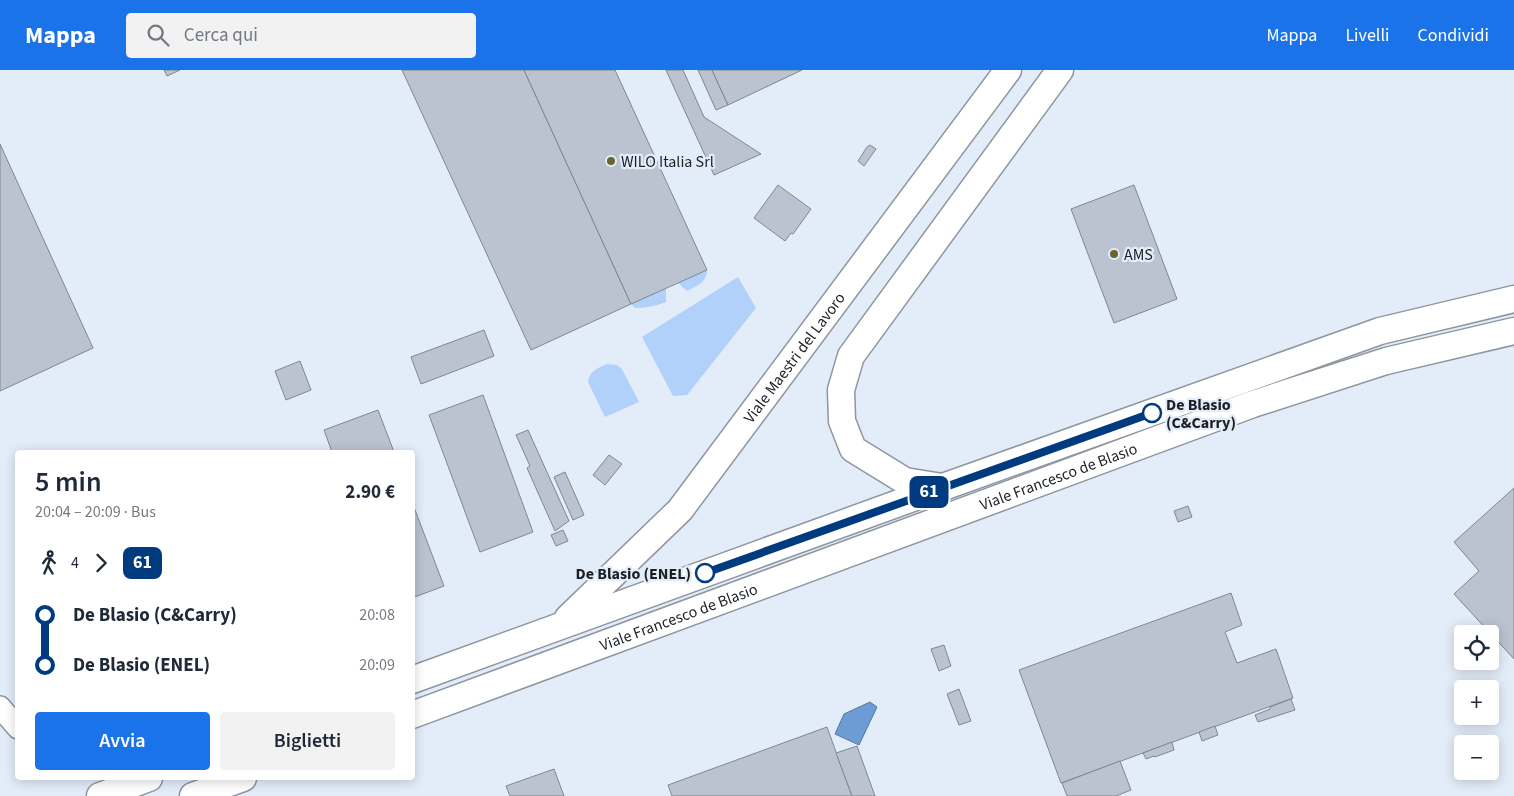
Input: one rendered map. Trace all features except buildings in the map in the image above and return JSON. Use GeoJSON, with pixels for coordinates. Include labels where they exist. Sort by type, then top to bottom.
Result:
{"type":"FeatureCollection","features":[{"type":"Feature","properties":{"kind":"street","name":"Viale Maestri del Lavoro"},"geometry":{"type":"LineString","coordinates":[[559,626],[680,510],[1008,70]]}},
{"type":"Feature","properties":{"kind":"street"},"geometry":{"type":"LineString","coordinates":[[943,487],[906,481],[853,449],[842,421],[841,390],[851,356],[1060,70]]}},
{"type":"Feature","properties":{"kind":"street","name":"Viale Francesco de Blasio"},"geometry":{"type":"LineString","coordinates":[[415,679],[1380,331],[1514,299]]}},
{"type":"Feature","properties":{"kind":"street","name":"Viale Francesco de Blasio"},"geometry":{"type":"LineString","coordinates":[[415,714],[1252,404],[1386,361],[1514,331]]}},
{"type":"Feature","properties":{"kind":"street"},"geometry":{"type":"LineString","coordinates":[[0,707],[15,724]]}},
{"type":"Feature","properties":{"kind":"street"},"geometry":{"type":"LineString","coordinates":[[100,796],[144,780]]}},
{"type":"Feature","properties":{"kind":"street"},"geometry":{"type":"LineString","coordinates":[[193,796],[237,780]]}},
{"type":"Feature","properties":{"kind":"shaded area"},"geometry":{"type":"Polygon","coordinates":[[[707,270],[703,281],[687,291],[678,283],[707,270]]]}},
{"type":"Feature","properties":{"kind":"shaded area"},"geometry":{"type":"Polygon","coordinates":[[[738,277],[756,308],[687,395],[673,396],[642,337],[738,277]]]}},
{"type":"Feature","properties":{"kind":"shaded area"},"geometry":{"type":"Polygon","coordinates":[[[666,288],[666,302],[651,307],[639,308],[635,308],[631,304],[666,288]]]}},
{"type":"Feature","properties":{"kind":"shaded area"},"geometry":{"type":"Polygon","coordinates":[[[607,364],[617,365],[622,369],[639,402],[605,417],[588,382],[594,370],[607,364]]]}},
{"type":"Feature","properties":{"kind":"shaded area"},"geometry":{"type":"Polygon","coordinates":[[[870,702],[877,707],[859,745],[835,734],[844,714],[870,702]]]}},
{"type":"Feature","properties":{"kind":"bus line","name":"61"},"geometry":{"type":"LineString","coordinates":[[705,573],[1152,413]]}},
{"type":"Feature","properties":{"kind":"place","name":"WILO Italia Srl"},"geometry":{"type":"Point","coordinates":[611,161]}},
{"type":"Feature","properties":{"kind":"place","name":"AMS"},"geometry":{"type":"Point","coordinates":[1114,254]}},
{"type":"Feature","properties":{"kind":"place","name":"De Blasio (C&Carry)"},"geometry":{"type":"Point","coordinates":[1152,413]}},
{"type":"Feature","properties":{"kind":"place","name":"De Blasio (ENEL)"},"geometry":{"type":"Point","coordinates":[705,573]}}]}
